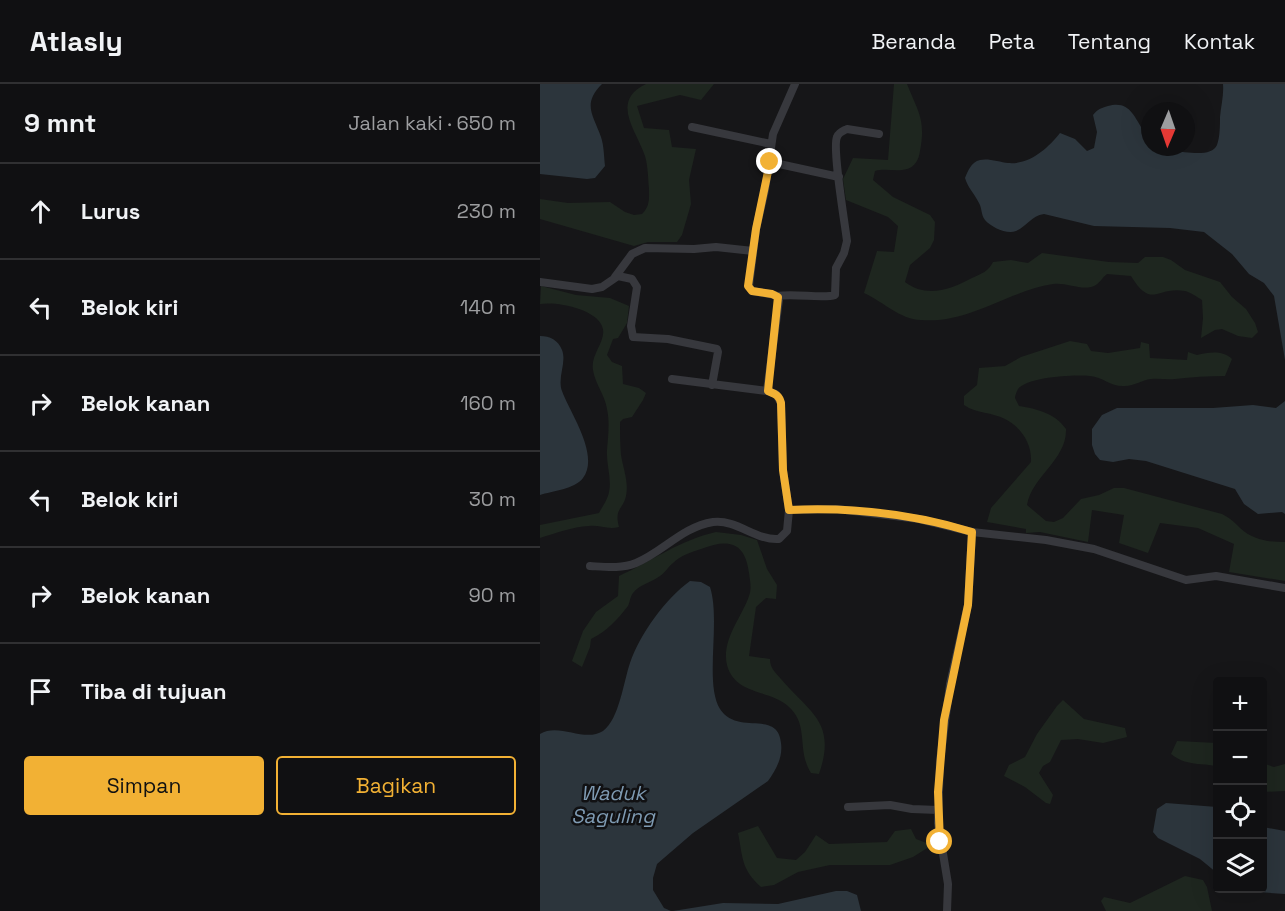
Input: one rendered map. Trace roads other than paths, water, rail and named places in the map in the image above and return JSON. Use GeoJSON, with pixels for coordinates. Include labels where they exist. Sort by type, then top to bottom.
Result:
{"type":"FeatureCollection","features":[{"type":"Feature","properties":{"kind":"street"},"geometry":{"type":"LineString","coordinates":[[795,84],[778,120],[771,144],[770,162],[753,251],[748,286],[750,290],[778,296],[796,294],[829,297],[835,295],[836,268],[844,254],[847,241],[835,146],[839,133],[847,129],[879,134]]}},
{"type":"Feature","properties":{"kind":"street"},"geometry":{"type":"LineString","coordinates":[[692,127],[771,144]]}},
{"type":"Feature","properties":{"kind":"street"},"geometry":{"type":"LineString","coordinates":[[770,162],[839,177]]}},
{"type":"Feature","properties":{"kind":"street"},"geometry":{"type":"LineString","coordinates":[[540,282],[592,289],[602,286],[613,278],[632,254],[645,248],[716,247],[753,251]]}},
{"type":"Feature","properties":{"kind":"street"},"geometry":{"type":"LineString","coordinates":[[613,278],[626,277],[635,282],[637,286],[631,326],[633,337],[668,339],[717,349],[712,385]]}},
{"type":"Feature","properties":{"kind":"street"},"geometry":{"type":"LineString","coordinates":[[768,391],[778,296]]}},
{"type":"Feature","properties":{"kind":"street"},"geometry":{"type":"LineString","coordinates":[[590,566],[613,568],[635,563],[677,537],[711,522],[729,523],[767,538],[779,539],[787,531],[789,510],[783,470],[780,398],[768,391],[672,379]]}},
{"type":"Feature","properties":{"kind":"street"},"geometry":{"type":"LineString","coordinates":[[789,510],[837,509],[941,523],[972,532],[1046,540],[1094,549],[1186,580],[1216,576],[1285,588]]}},
{"type":"Feature","properties":{"kind":"street"},"geometry":{"type":"LineString","coordinates":[[946,911],[948,884],[940,842],[938,810],[944,720],[968,605],[972,532]]}},
{"type":"Feature","properties":{"kind":"street"},"geometry":{"type":"LineString","coordinates":[[848,807],[890,805],[938,810]]}},
{"type":"Feature","properties":{"kind":"water"},"geometry":{"type":"Polygon","coordinates":[[[540,84],[602,84],[592,98],[591,104],[602,140],[605,166],[595,178],[540,174],[540,84]]]}},
{"type":"Feature","properties":{"kind":"water"},"geometry":{"type":"Polygon","coordinates":[[[1223,84],[1285,84],[1285,360],[1274,296],[1264,283],[1249,274],[1232,254],[1204,232],[1170,228],[1094,226],[1044,214],[1016,231],[1004,231],[995,228],[985,220],[980,205],[965,178],[977,161],[987,159],[1016,163],[1024,161],[1044,150],[1060,133],[1075,139],[1087,151],[1094,148],[1097,132],[1093,115],[1101,108],[1115,105],[1121,105],[1130,110],[1141,126],[1141,156],[1195,156],[1195,153],[1213,150],[1219,138],[1223,84]]]}},
{"type":"Feature","properties":{"kind":"water"},"geometry":{"type":"Polygon","coordinates":[[[540,336],[553,339],[562,350],[562,391],[582,434],[588,458],[587,469],[579,482],[540,495],[540,336]]]}},
{"type":"Feature","properties":{"kind":"water"},"geometry":{"type":"Polygon","coordinates":[[[1285,401],[1285,514],[1282,512],[1258,514],[1244,504],[1235,489],[1146,461],[1100,460],[1092,445],[1092,429],[1102,415],[1117,408],[1213,408],[1253,405],[1276,408],[1285,401]]]}},
{"type":"Feature","properties":{"kind":"water","name":"Waduk Saguling"},"geometry":{"type":"Polygon","coordinates":[[[690,581],[701,582],[710,587],[714,617],[713,684],[715,698],[720,709],[727,717],[736,721],[773,727],[781,743],[780,758],[776,768],[768,781],[693,833],[657,864],[653,878],[653,890],[664,908],[671,911],[540,911],[540,734],[555,730],[588,735],[603,731],[609,726],[640,640],[663,607],[690,581]]]}},
{"type":"Feature","properties":{"kind":"water"},"geometry":{"type":"Polygon","coordinates":[[[1166,803],[1213,807],[1213,870],[1200,859],[1158,838],[1153,832],[1157,809],[1166,803]]]}},
{"type":"Feature","properties":{"kind":"water"},"geometry":{"type":"Polygon","coordinates":[[[1267,828],[1285,831],[1285,894],[1267,893],[1267,828]]]}},
{"type":"Feature","properties":{"kind":"water"},"geometry":{"type":"Polygon","coordinates":[[[836,891],[847,891],[857,895],[861,911],[673,911],[723,903],[778,904],[836,891]]]}}]}
